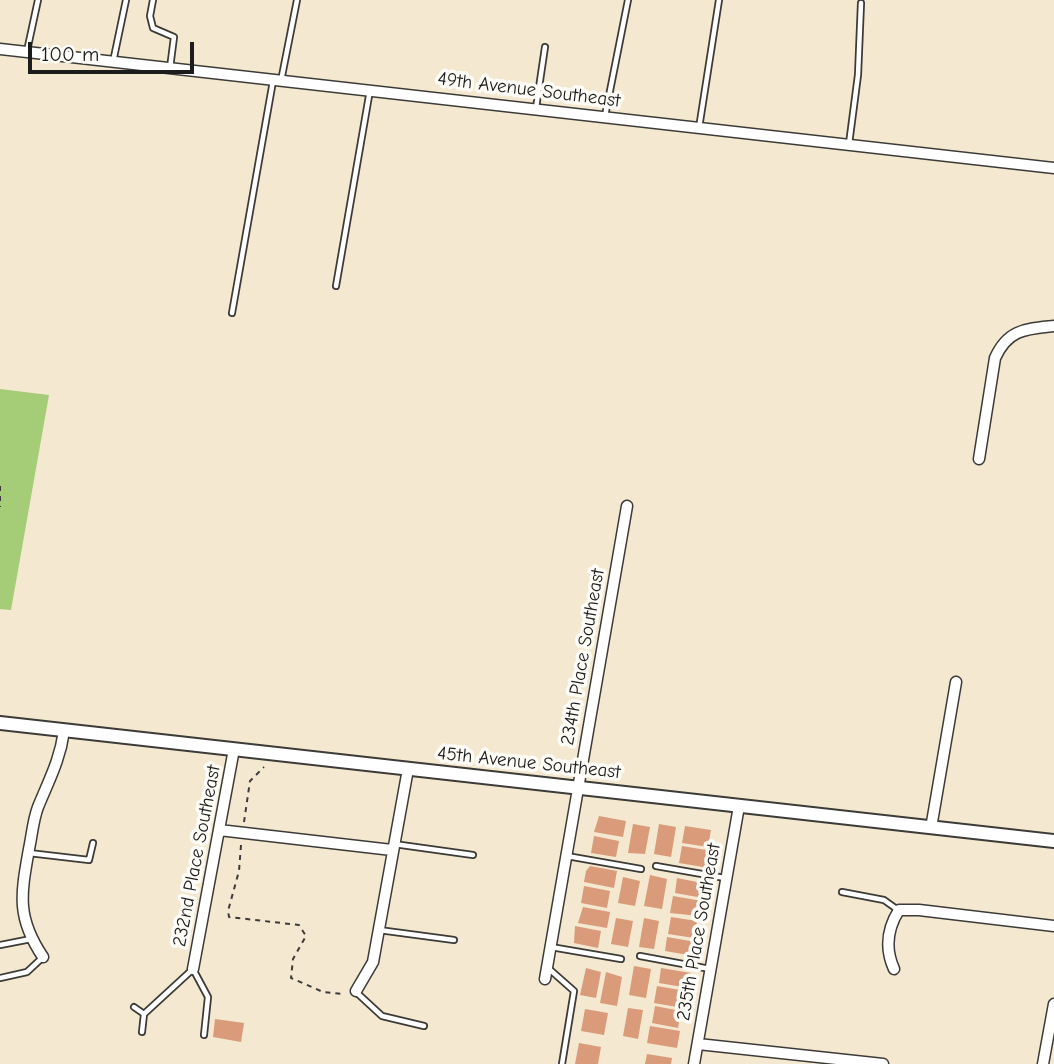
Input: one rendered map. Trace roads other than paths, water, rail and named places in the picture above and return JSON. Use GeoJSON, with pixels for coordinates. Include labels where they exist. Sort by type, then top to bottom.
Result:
{"type":"FeatureCollection","features":[{"type":"Feature","properties":{"kind":"street","name":"49th Avenue Southeast"},"geometry":{"type":"LineString","coordinates":[[0,49],[1054,167]]}},
{"type":"Feature","properties":{"kind":"street"},"geometry":{"type":"LineString","coordinates":[[979,459],[995,358],[1009,335],[1021,329],[1054,326]]}},
{"type":"Feature","properties":{"kind":"street","name":"234th Place Southeast"},"geometry":{"type":"LineString","coordinates":[[545,979],[627,506]]}},
{"type":"Feature","properties":{"kind":"street"},"geometry":{"type":"LineString","coordinates":[[931,828],[956,682]]}},
{"type":"Feature","properties":{"kind":"street","name":"45th Avenue Southeast"},"geometry":{"type":"LineString","coordinates":[[0,723],[1054,841]]}},
{"type":"Feature","properties":{"kind":"street"},"geometry":{"type":"LineString","coordinates":[[43,957],[31,939],[23,917],[21,900],[38,808],[57,768],[64,731]]}},
{"type":"Feature","properties":{"kind":"street","name":"232nd Place Southeast"},"geometry":{"type":"LineString","coordinates":[[193,969],[234,749]]}},
{"type":"Feature","properties":{"kind":"street"},"geometry":{"type":"LineString","coordinates":[[356,991],[373,962],[408,769]]}},
{"type":"Feature","properties":{"kind":"street","name":"235th Place Southeast"},"geometry":{"type":"LineString","coordinates":[[694,1064],[739,806]]}},
{"type":"Feature","properties":{"kind":"street"},"geometry":{"type":"LineString","coordinates":[[219,830],[392,847]]}},
{"type":"Feature","properties":{"kind":"street"},"geometry":{"type":"LineString","coordinates":[[894,969],[887,954],[891,922],[899,911],[919,910],[1054,926]]}},
{"type":"Feature","properties":{"kind":"street"},"geometry":{"type":"LineString","coordinates":[[1043,1064],[1054,1004]]}},
{"type":"Feature","properties":{"kind":"street"},"geometry":{"type":"LineString","coordinates":[[698,1044],[883,1064]]}},
{"type":"Feature","properties":{"kind":"lane"},"geometry":{"type":"LineString","coordinates":[[27,52],[38,0]]}},
{"type":"Feature","properties":{"kind":"lane"},"geometry":{"type":"LineString","coordinates":[[113,63],[126,0]]}},
{"type":"Feature","properties":{"kind":"lane"},"geometry":{"type":"LineString","coordinates":[[153,0],[150,16],[153,28],[174,37],[169,69]]}},
{"type":"Feature","properties":{"kind":"lane"},"geometry":{"type":"LineString","coordinates":[[232,313],[277,80],[297,0]]}},
{"type":"Feature","properties":{"kind":"lane"},"geometry":{"type":"LineString","coordinates":[[605,117],[628,0]]}},
{"type":"Feature","properties":{"kind":"lane"},"geometry":{"type":"LineString","coordinates":[[698,128],[719,0]]}},
{"type":"Feature","properties":{"kind":"lane"},"geometry":{"type":"LineString","coordinates":[[849,145],[858,75],[861,3]]}},
{"type":"Feature","properties":{"kind":"lane"},"geometry":{"type":"LineString","coordinates":[[536,108],[545,47]]}},
{"type":"Feature","properties":{"kind":"lane"},"geometry":{"type":"LineString","coordinates":[[336,286],[370,90]]}},
{"type":"Feature","properties":{"kind":"lane"},"geometry":{"type":"LineString","coordinates":[[29,853],[89,860],[93,842]]}},
{"type":"Feature","properties":{"kind":"lane"},"geometry":{"type":"LineString","coordinates":[[392,847],[473,855]]}},
{"type":"Feature","properties":{"kind":"lane"},"geometry":{"type":"LineString","coordinates":[[566,856],[641,869]]}},
{"type":"Feature","properties":{"kind":"lane"},"geometry":{"type":"LineString","coordinates":[[656,866],[726,879]]}},
{"type":"Feature","properties":{"kind":"lane"},"geometry":{"type":"LineString","coordinates":[[842,891],[884,900],[899,911]]}},
{"type":"Feature","properties":{"kind":"lane"},"geometry":{"type":"LineString","coordinates":[[378,930],[454,940]]}},
{"type":"Feature","properties":{"kind":"lane"},"geometry":{"type":"LineString","coordinates":[[0,945],[31,939]]}},
{"type":"Feature","properties":{"kind":"lane"},"geometry":{"type":"LineString","coordinates":[[551,946],[621,959]]}},
{"type":"Feature","properties":{"kind":"lane"},"geometry":{"type":"LineString","coordinates":[[640,956],[711,969]]}},
{"type":"Feature","properties":{"kind":"lane"},"geometry":{"type":"LineString","coordinates":[[0,978],[27,972],[43,957]]}},
{"type":"Feature","properties":{"kind":"lane"},"geometry":{"type":"LineString","coordinates":[[547,967],[574,991],[562,1064]]}},
{"type":"Feature","properties":{"kind":"lane"},"geometry":{"type":"LineString","coordinates":[[142,1031],[144,1014],[193,969],[208,997],[204,1035]]}},
{"type":"Feature","properties":{"kind":"lane"},"geometry":{"type":"LineString","coordinates":[[356,991],[382,1016],[424,1026]]}},
{"type":"Feature","properties":{"kind":"lane"},"geometry":{"type":"LineString","coordinates":[[134,1007],[144,1014]]}}]}
